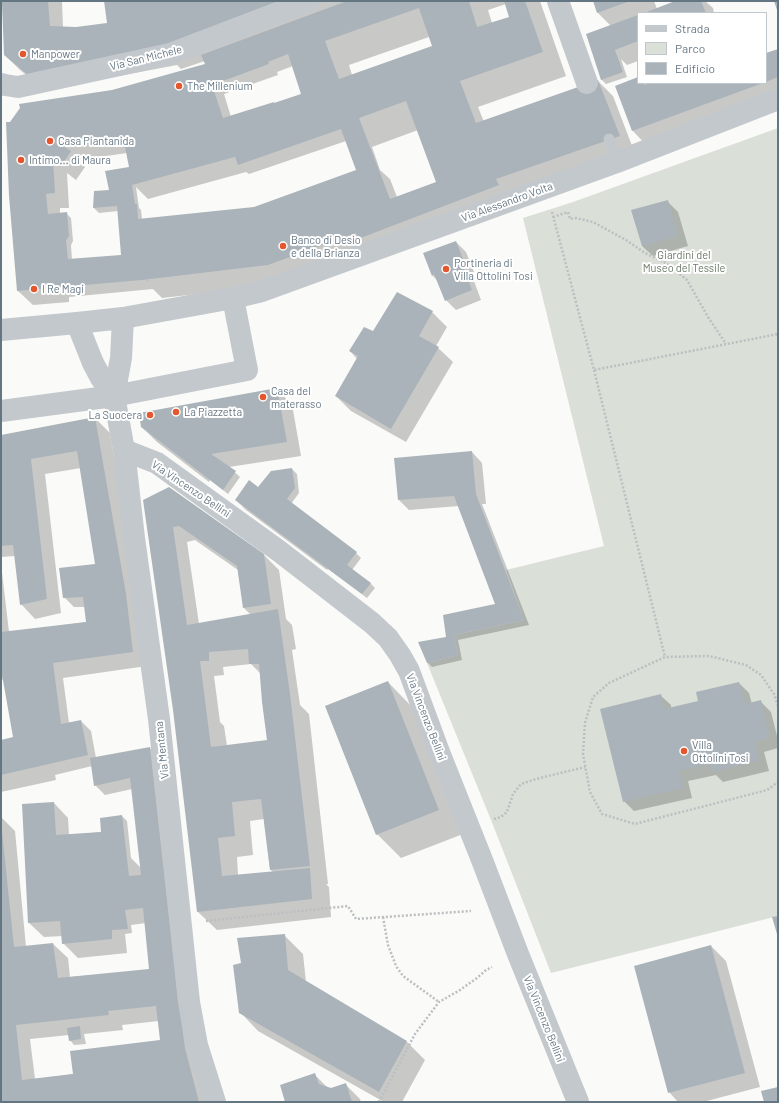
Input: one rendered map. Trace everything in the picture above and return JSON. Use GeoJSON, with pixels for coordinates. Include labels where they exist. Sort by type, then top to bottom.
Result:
{"type":"FeatureCollection","features":[{"type":"Feature","properties":{"kind":"street","name":"Via San Michele"},"geometry":{"type":"LineString","coordinates":[[1,84],[18,87],[170,54],[309,1]]}},
{"type":"Feature","properties":{"kind":"street"},"geometry":{"type":"LineString","coordinates":[[558,1],[587,83]]}},
{"type":"Feature","properties":{"kind":"street","name":"Via Alessandro Volta"},"geometry":{"type":"LineString","coordinates":[[1,330],[123,318],[233,298],[262,291],[617,162],[778,100]]}},
{"type":"Feature","properties":{"kind":"street"},"geometry":{"type":"LineString","coordinates":[[1,411],[114,396],[247,370],[233,298]]}},
{"type":"Feature","properties":{"kind":"street"},"geometry":{"type":"LineString","coordinates":[[114,396],[121,358],[123,318]]}},
{"type":"Feature","properties":{"kind":"street"},"geometry":{"type":"LineString","coordinates":[[77,323],[93,363],[101,378],[114,396]]}},
{"type":"Feature","properties":{"kind":"street","name":"Via Mentana"},"geometry":{"type":"LineString","coordinates":[[114,396],[124,450],[134,538],[159,719],[189,1002],[197,1045],[215,1102]]}},
{"type":"Feature","properties":{"kind":"street","name":"Via Vincenzo Bellini"},"geometry":{"type":"LineString","coordinates":[[124,450],[156,463],[279,551],[372,623],[388,638],[400,655],[409,671],[521,962],[578,1102]]}},
{"type":"Feature","properties":{"kind":"lane"},"geometry":{"type":"LineString","coordinates":[[609,139],[617,162]]}},
{"type":"Feature","properties":{"kind":"path"},"geometry":{"type":"LineString","coordinates":[[551,210],[594,370],[665,657]]}},
{"type":"Feature","properties":{"kind":"path"},"geometry":{"type":"LineString","coordinates":[[554,217],[568,212],[570,219],[576,218],[593,222],[666,264],[687,280],[708,317],[726,344]]}},
{"type":"Feature","properties":{"kind":"path"},"geometry":{"type":"LineString","coordinates":[[594,370],[778,334]]}},
{"type":"Feature","properties":{"kind":"path"},"geometry":{"type":"LineString","coordinates":[[778,706],[774,694],[761,675],[746,665],[709,656],[665,657],[610,683],[593,697],[585,723],[583,754],[590,792],[602,814],[635,824],[767,790],[778,782]]}},
{"type":"Feature","properties":{"kind":"path"},"geometry":{"type":"LineString","coordinates":[[491,820],[501,817],[507,812],[513,794],[521,784],[585,767]]}},
{"type":"Feature","properties":{"kind":"path"},"geometry":{"type":"LineString","coordinates":[[204,921],[348,906],[356,919],[471,911]]}},
{"type":"Feature","properties":{"kind":"path"},"geometry":{"type":"LineString","coordinates":[[383,917],[388,945],[396,966],[404,976],[439,1002]]}},
{"type":"Feature","properties":{"kind":"path"},"geometry":{"type":"LineString","coordinates":[[379,1102],[415,1034],[439,1002],[460,990],[492,967]]}},
{"type":"Feature","properties":{"kind":"green space","name":"Giardini del Museo del Tessile"},"geometry":{"type":"Polygon","coordinates":[[[778,128],[778,916],[551,973],[427,663],[458,655],[454,635],[524,620],[506,570],[604,546],[523,218],[573,202],[778,128]]]}},
{"type":"Feature","properties":{"kind":"building"},"geometry":{"type":"Polygon","coordinates":[[[2,1],[48,1],[50,26],[76,27],[107,23],[104,1],[298,1],[178,46],[29,76],[4,55],[2,1]]]}},
{"type":"Feature","properties":{"kind":"building"},"geometry":{"type":"Polygon","coordinates":[[[347,1],[469,1],[477,27],[509,17],[504,1],[525,1],[543,52],[460,81],[476,123],[598,80],[620,136],[496,179],[499,185],[358,239],[356,233],[268,265],[142,280],[17,291],[9,196],[6,122],[10,122],[20,108],[19,104],[112,90],[205,64],[201,55],[347,1]],[[419,8],[325,41],[339,79],[432,46],[419,8]],[[288,54],[268,62],[269,64],[212,85],[223,118],[301,94],[288,54]],[[406,101],[359,118],[390,199],[436,182],[406,101]],[[341,129],[238,165],[235,157],[132,185],[135,204],[137,204],[138,219],[254,207],[356,170],[341,129]],[[123,137],[63,146],[71,151],[61,166],[53,160],[55,193],[46,194],[48,214],[67,212],[69,236],[66,240],[68,259],[121,255],[117,206],[93,208],[94,191],[109,190],[105,171],[129,167],[123,137]]]}},
{"type":"Feature","properties":{"kind":"building"},"geometry":{"type":"Polygon","coordinates":[[[593,1],[630,1],[597,13],[593,1]]]}},
{"type":"Feature","properties":{"kind":"building"},"geometry":{"type":"Polygon","coordinates":[[[675,1],[701,1],[706,12],[647,12],[675,1]]]}},
{"type":"Feature","properties":{"kind":"building"},"geometry":{"type":"Polygon","coordinates":[[[774,1],[778,1],[778,13],[774,1]]]}},
{"type":"Feature","properties":{"kind":"building"},"geometry":{"type":"Polygon","coordinates":[[[637,15],[637,41],[615,50],[623,72],[601,80],[586,34],[637,15]]]}},
{"type":"Feature","properties":{"kind":"building"},"geometry":{"type":"Polygon","coordinates":[[[778,49],[778,77],[767,82],[767,53],[778,49]]]}},
{"type":"Feature","properties":{"kind":"building"},"geometry":{"type":"Polygon","coordinates":[[[637,77],[637,84],[644,85],[760,84],[632,131],[615,86],[637,77]]]}},
{"type":"Feature","properties":{"kind":"building"},"geometry":{"type":"Polygon","coordinates":[[[668,200],[678,236],[642,246],[631,210],[668,200]]]}},
{"type":"Feature","properties":{"kind":"building","name":"Portineria di Villa Ottolini Tosi"},"geometry":{"type":"Polygon","coordinates":[[[456,241],[472,290],[445,301],[434,274],[432,276],[423,253],[456,241]]]}},
{"type":"Feature","properties":{"kind":"building"},"geometry":{"type":"Polygon","coordinates":[[[397,292],[433,311],[419,336],[439,347],[391,429],[335,396],[358,356],[349,351],[364,327],[373,331],[397,292]]]}},
{"type":"Feature","properties":{"kind":"building"},"geometry":{"type":"Polygon","coordinates":[[[277,388],[287,442],[211,454],[236,471],[223,490],[141,427],[139,413],[277,388]]]}},
{"type":"Feature","properties":{"kind":"building"},"geometry":{"type":"Polygon","coordinates":[[[95,417],[126,594],[133,652],[53,663],[61,724],[81,720],[88,755],[1,775],[1,740],[13,737],[1,669],[1,632],[86,622],[83,597],[63,598],[59,568],[95,564],[77,451],[31,459],[47,599],[20,605],[13,545],[1,546],[1,435],[95,417]]]}},
{"type":"Feature","properties":{"kind":"building"},"geometry":{"type":"Polygon","coordinates":[[[472,451],[476,494],[524,620],[454,635],[458,655],[427,663],[418,642],[446,637],[443,615],[495,604],[454,496],[398,500],[394,458],[472,451]]]}},
{"type":"Feature","properties":{"kind":"building"},"geometry":{"type":"Polygon","coordinates":[[[292,468],[295,488],[287,499],[357,552],[347,565],[371,583],[362,594],[235,500],[249,480],[258,487],[271,471],[292,468]]]}},
{"type":"Feature","properties":{"kind":"building"},"geometry":{"type":"Polygon","coordinates":[[[169,487],[264,554],[271,604],[243,608],[237,566],[179,526],[173,527],[187,625],[278,609],[290,694],[310,866],[270,870],[261,799],[232,802],[235,836],[218,838],[222,876],[310,868],[312,899],[197,912],[173,710],[143,500],[169,487]],[[248,649],[209,652],[209,661],[200,661],[211,747],[267,740],[259,664],[249,664],[248,649]]]}},
{"type":"Feature","properties":{"kind":"building"},"geometry":{"type":"Polygon","coordinates":[[[388,681],[439,810],[376,835],[325,706],[388,681]]]}},
{"type":"Feature","properties":{"kind":"building","name":"Villa Ottolini Tosi"},"geometry":{"type":"Polygon","coordinates":[[[739,682],[745,704],[761,700],[770,738],[755,742],[759,761],[712,772],[710,764],[679,771],[683,788],[623,802],[600,709],[661,694],[664,709],[698,701],[696,692],[739,682]]]}},
{"type":"Feature","properties":{"kind":"building"},"geometry":{"type":"Polygon","coordinates":[[[150,747],[185,1048],[199,1102],[1,1102],[1,831],[14,947],[53,943],[58,978],[149,969],[143,908],[125,910],[128,929],[112,930],[112,939],[62,944],[60,921],[28,923],[22,804],[54,802],[56,835],[101,832],[100,818],[122,815],[129,876],[141,875],[130,778],[94,786],[90,758],[150,747]],[[156,1006],[108,1011],[109,1015],[16,1025],[22,1080],[73,1074],[70,1051],[160,1040],[156,1006]]]}},
{"type":"Feature","properties":{"kind":"building"},"geometry":{"type":"Polygon","coordinates":[[[778,916],[778,933],[777,934],[772,917],[778,916]]]}},
{"type":"Feature","properties":{"kind":"building"},"geometry":{"type":"Polygon","coordinates":[[[285,934],[288,970],[407,1041],[379,1092],[239,1013],[233,965],[241,963],[237,938],[285,934]]]}},
{"type":"Feature","properties":{"kind":"building"},"geometry":{"type":"Polygon","coordinates":[[[711,945],[745,1073],[668,1093],[634,966],[711,945]]]}},
{"type":"Feature","properties":{"kind":"building"},"geometry":{"type":"Polygon","coordinates":[[[80,1026],[81,1039],[69,1041],[67,1028],[80,1026]]]}},
{"type":"Feature","properties":{"kind":"building"},"geometry":{"type":"Polygon","coordinates":[[[315,1073],[319,1084],[331,1088],[346,1083],[352,1102],[285,1102],[280,1085],[315,1073]]]}},
{"type":"Feature","properties":{"kind":"building"},"geometry":{"type":"Polygon","coordinates":[[[778,1087],[778,1102],[764,1102],[761,1091],[778,1087]]]}},
{"type":"Feature","properties":{"kind":"place","name":"Manpower"},"geometry":{"type":"Point","coordinates":[23,54]}},
{"type":"Feature","properties":{"kind":"place","name":"The Millenium"},"geometry":{"type":"Point","coordinates":[179,86]}},
{"type":"Feature","properties":{"kind":"place","name":"Casa Piantanida"},"geometry":{"type":"Point","coordinates":[50,141]}},
{"type":"Feature","properties":{"kind":"place","name":"Intimo... di Maura"},"geometry":{"type":"Point","coordinates":[21,160]}},
{"type":"Feature","properties":{"kind":"place","name":"Banco di Desio e della Brianza"},"geometry":{"type":"Point","coordinates":[283,246]}},
{"type":"Feature","properties":{"kind":"place","name":"Portineria di Villa Ottolini Tosi"},"geometry":{"type":"Point","coordinates":[446,269]}},
{"type":"Feature","properties":{"kind":"place","name":"I Re Magi"},"geometry":{"type":"Point","coordinates":[34,289]}},
{"type":"Feature","properties":{"kind":"place","name":"Casa del materasso"},"geometry":{"type":"Point","coordinates":[263,397]}},
{"type":"Feature","properties":{"kind":"place","name":"La Piazzetta"},"geometry":{"type":"Point","coordinates":[176,412]}},
{"type":"Feature","properties":{"kind":"place","name":"La Suocera"},"geometry":{"type":"Point","coordinates":[150,415]}},
{"type":"Feature","properties":{"kind":"place","name":"Villa Ottolini Tosi"},"geometry":{"type":"Point","coordinates":[684,751]}}]}
